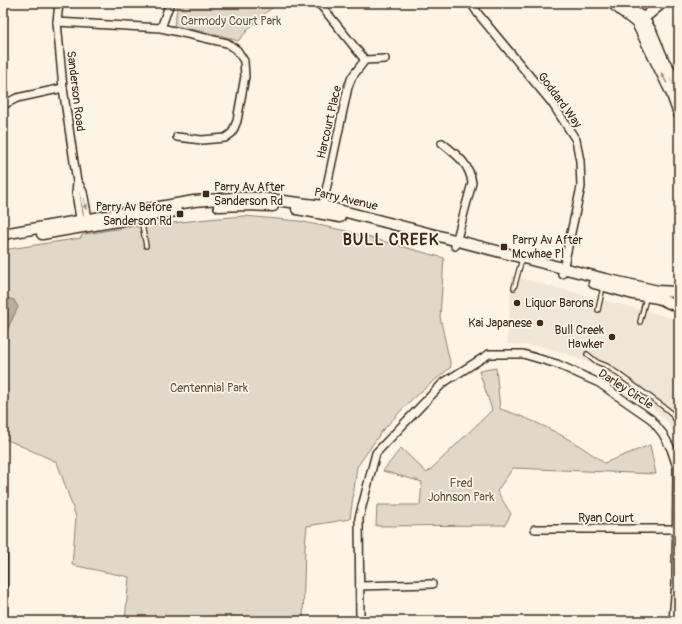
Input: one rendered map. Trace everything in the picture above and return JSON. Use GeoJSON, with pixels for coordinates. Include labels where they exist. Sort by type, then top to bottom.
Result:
{"type":"FeatureCollection","features":[{"type":"Feature","properties":{"kind":"main road"},"geometry":{"type":"LineString","coordinates":[[612,3],[640,21],[679,114]]}},
{"type":"Feature","properties":{"kind":"main road"},"geometry":{"type":"LineString","coordinates":[[622,3],[651,31],[664,62],[675,77],[679,86]]}},
{"type":"Feature","properties":{"kind":"main road"},"geometry":{"type":"LineString","coordinates":[[640,21],[662,3]]}},
{"type":"Feature","properties":{"kind":"main road","name":"Parry Avenue"},"geometry":{"type":"LineString","coordinates":[[3,240],[194,201],[259,198],[322,209],[390,229],[456,243],[604,282],[646,296],[658,298],[677,307]]}},
{"type":"Feature","properties":{"kind":"main road","name":"Parry Avenue"},"geometry":{"type":"LineString","coordinates":[[3,234],[141,218],[207,207],[245,204],[322,209]]}},
{"type":"Feature","properties":{"kind":"main road","name":"Parry Avenue"},"geometry":{"type":"LineString","coordinates":[[604,282],[658,291],[678,290]]}},
{"type":"Feature","properties":{"kind":"main road"},"geometry":{"type":"LineString","coordinates":[[677,307],[673,299],[678,290]]}},
{"type":"Feature","properties":{"kind":"street","name":"Sanderson Road"},"geometry":{"type":"LineString","coordinates":[[59,3],[57,22],[63,88],[77,182],[76,193],[85,224]]}},
{"type":"Feature","properties":{"kind":"street"},"geometry":{"type":"LineString","coordinates":[[161,28],[170,3]]}},
{"type":"Feature","properties":{"kind":"street"},"geometry":{"type":"LineString","coordinates":[[319,3],[365,60],[385,59]]}},
{"type":"Feature","properties":{"kind":"street","name":"Goddard Way"},"geometry":{"type":"LineString","coordinates":[[471,3],[479,15],[552,103],[576,140],[580,161],[581,187],[562,271]]}},
{"type":"Feature","properties":{"kind":"street"},"geometry":{"type":"LineString","coordinates":[[57,22],[161,28],[227,43],[237,50],[244,61],[245,76],[237,121],[232,132],[225,138],[202,140],[177,137]]}},
{"type":"Feature","properties":{"kind":"street","name":"Harcourt Place"},"geometry":{"type":"LineString","coordinates":[[322,209],[348,87],[352,76],[365,60]]}},
{"type":"Feature","properties":{"kind":"street"},"geometry":{"type":"LineString","coordinates":[[3,105],[17,98],[63,88]]}},
{"type":"Feature","properties":{"kind":"street"},"geometry":{"type":"LineString","coordinates":[[442,143],[460,157],[471,175],[472,183],[456,243]]}},
{"type":"Feature","properties":{"kind":"street","name":"Darley Circle"},"geometry":{"type":"LineString","coordinates":[[360,621],[359,518],[376,453],[443,383],[489,354],[523,354],[557,364],[599,383],[651,419],[666,439],[677,467],[678,583],[673,621]]}},
{"type":"Feature","properties":{"kind":"street"},"geometry":{"type":"LineString","coordinates":[[3,523],[3,621]]}},
{"type":"Feature","properties":{"kind":"street","name":"Ryan Court"},"geometry":{"type":"LineString","coordinates":[[535,529],[677,529]]}},
{"type":"Feature","properties":{"kind":"street"},"geometry":{"type":"LineString","coordinates":[[360,586],[432,584]]}},
{"type":"Feature","properties":{"kind":"lane"},"geometry":{"type":"LineString","coordinates":[[141,218],[146,246]]}},
{"type":"Feature","properties":{"kind":"lane"},"geometry":{"type":"LineString","coordinates":[[514,288],[521,261]]}},
{"type":"Feature","properties":{"kind":"lane"},"geometry":{"type":"LineString","coordinates":[[598,310],[604,282]]}},
{"type":"Feature","properties":{"kind":"lane"},"geometry":{"type":"LineString","coordinates":[[640,322],[646,296]]}},
{"type":"Feature","properties":{"kind":"lane"},"geometry":{"type":"LineString","coordinates":[[587,354],[597,362],[607,366],[668,410],[679,424]]}},
{"type":"Feature","properties":{"kind":"shaded area"},"geometry":{"type":"Polygon","coordinates":[[[512,276],[679,320],[679,437],[677,438],[668,423],[652,407],[598,367],[572,356],[540,346],[507,344],[512,276]]]}},
{"type":"Feature","properties":{"kind":"shaded area"},"geometry":{"type":"Polygon","coordinates":[[[3,297],[14,300],[18,307],[7,330],[3,331],[3,297]]]}},
{"type":"Feature","properties":{"kind":"green space","name":"Carmody Court Park"},"geometry":{"type":"Polygon","coordinates":[[[178,3],[278,3],[257,20],[238,41],[220,35],[174,26],[178,3]]]}},
{"type":"Feature","properties":{"kind":"green space","name":"Centennial Park"},"geometry":{"type":"Polygon","coordinates":[[[244,216],[299,221],[342,230],[444,258],[440,317],[451,367],[412,399],[382,431],[357,467],[350,519],[307,526],[303,621],[125,621],[129,577],[72,565],[76,517],[57,462],[3,438],[3,250],[81,238],[81,236],[85,234],[136,226],[244,216]]]}},
{"type":"Feature","properties":{"kind":"green space","name":"Fred Johnson Park"},"geometry":{"type":"Polygon","coordinates":[[[496,368],[500,409],[526,418],[568,439],[604,463],[650,445],[656,474],[513,468],[497,491],[511,514],[505,525],[376,526],[377,505],[420,505],[422,482],[383,471],[401,448],[427,473],[492,410],[479,371],[496,368]]]}},
{"type":"Feature","properties":{"kind":"place","name":"Parry Av After Sanderson Rd"},"geometry":{"type":"Point","coordinates":[206,194]}},
{"type":"Feature","properties":{"kind":"place","name":"Parry Av Before Sanderson Rd"},"geometry":{"type":"Point","coordinates":[180,214]}},
{"type":"Feature","properties":{"kind":"place","name":"Parry Av After Mcwhae Pl"},"geometry":{"type":"Point","coordinates":[504,247]}},
{"type":"Feature","properties":{"kind":"place","name":"Liquor Barons"},"geometry":{"type":"Point","coordinates":[517,303]}},
{"type":"Feature","properties":{"kind":"place","name":"Kai Japanese"},"geometry":{"type":"Point","coordinates":[540,323]}},
{"type":"Feature","properties":{"kind":"place","name":"Bull Creek Hawker"},"geometry":{"type":"Point","coordinates":[612,337]}},
{"type":"Feature","properties":{"kind":"district","name":"BULL CREEK"},"geometry":{"type":"Point","coordinates":[391,239]}}]}
